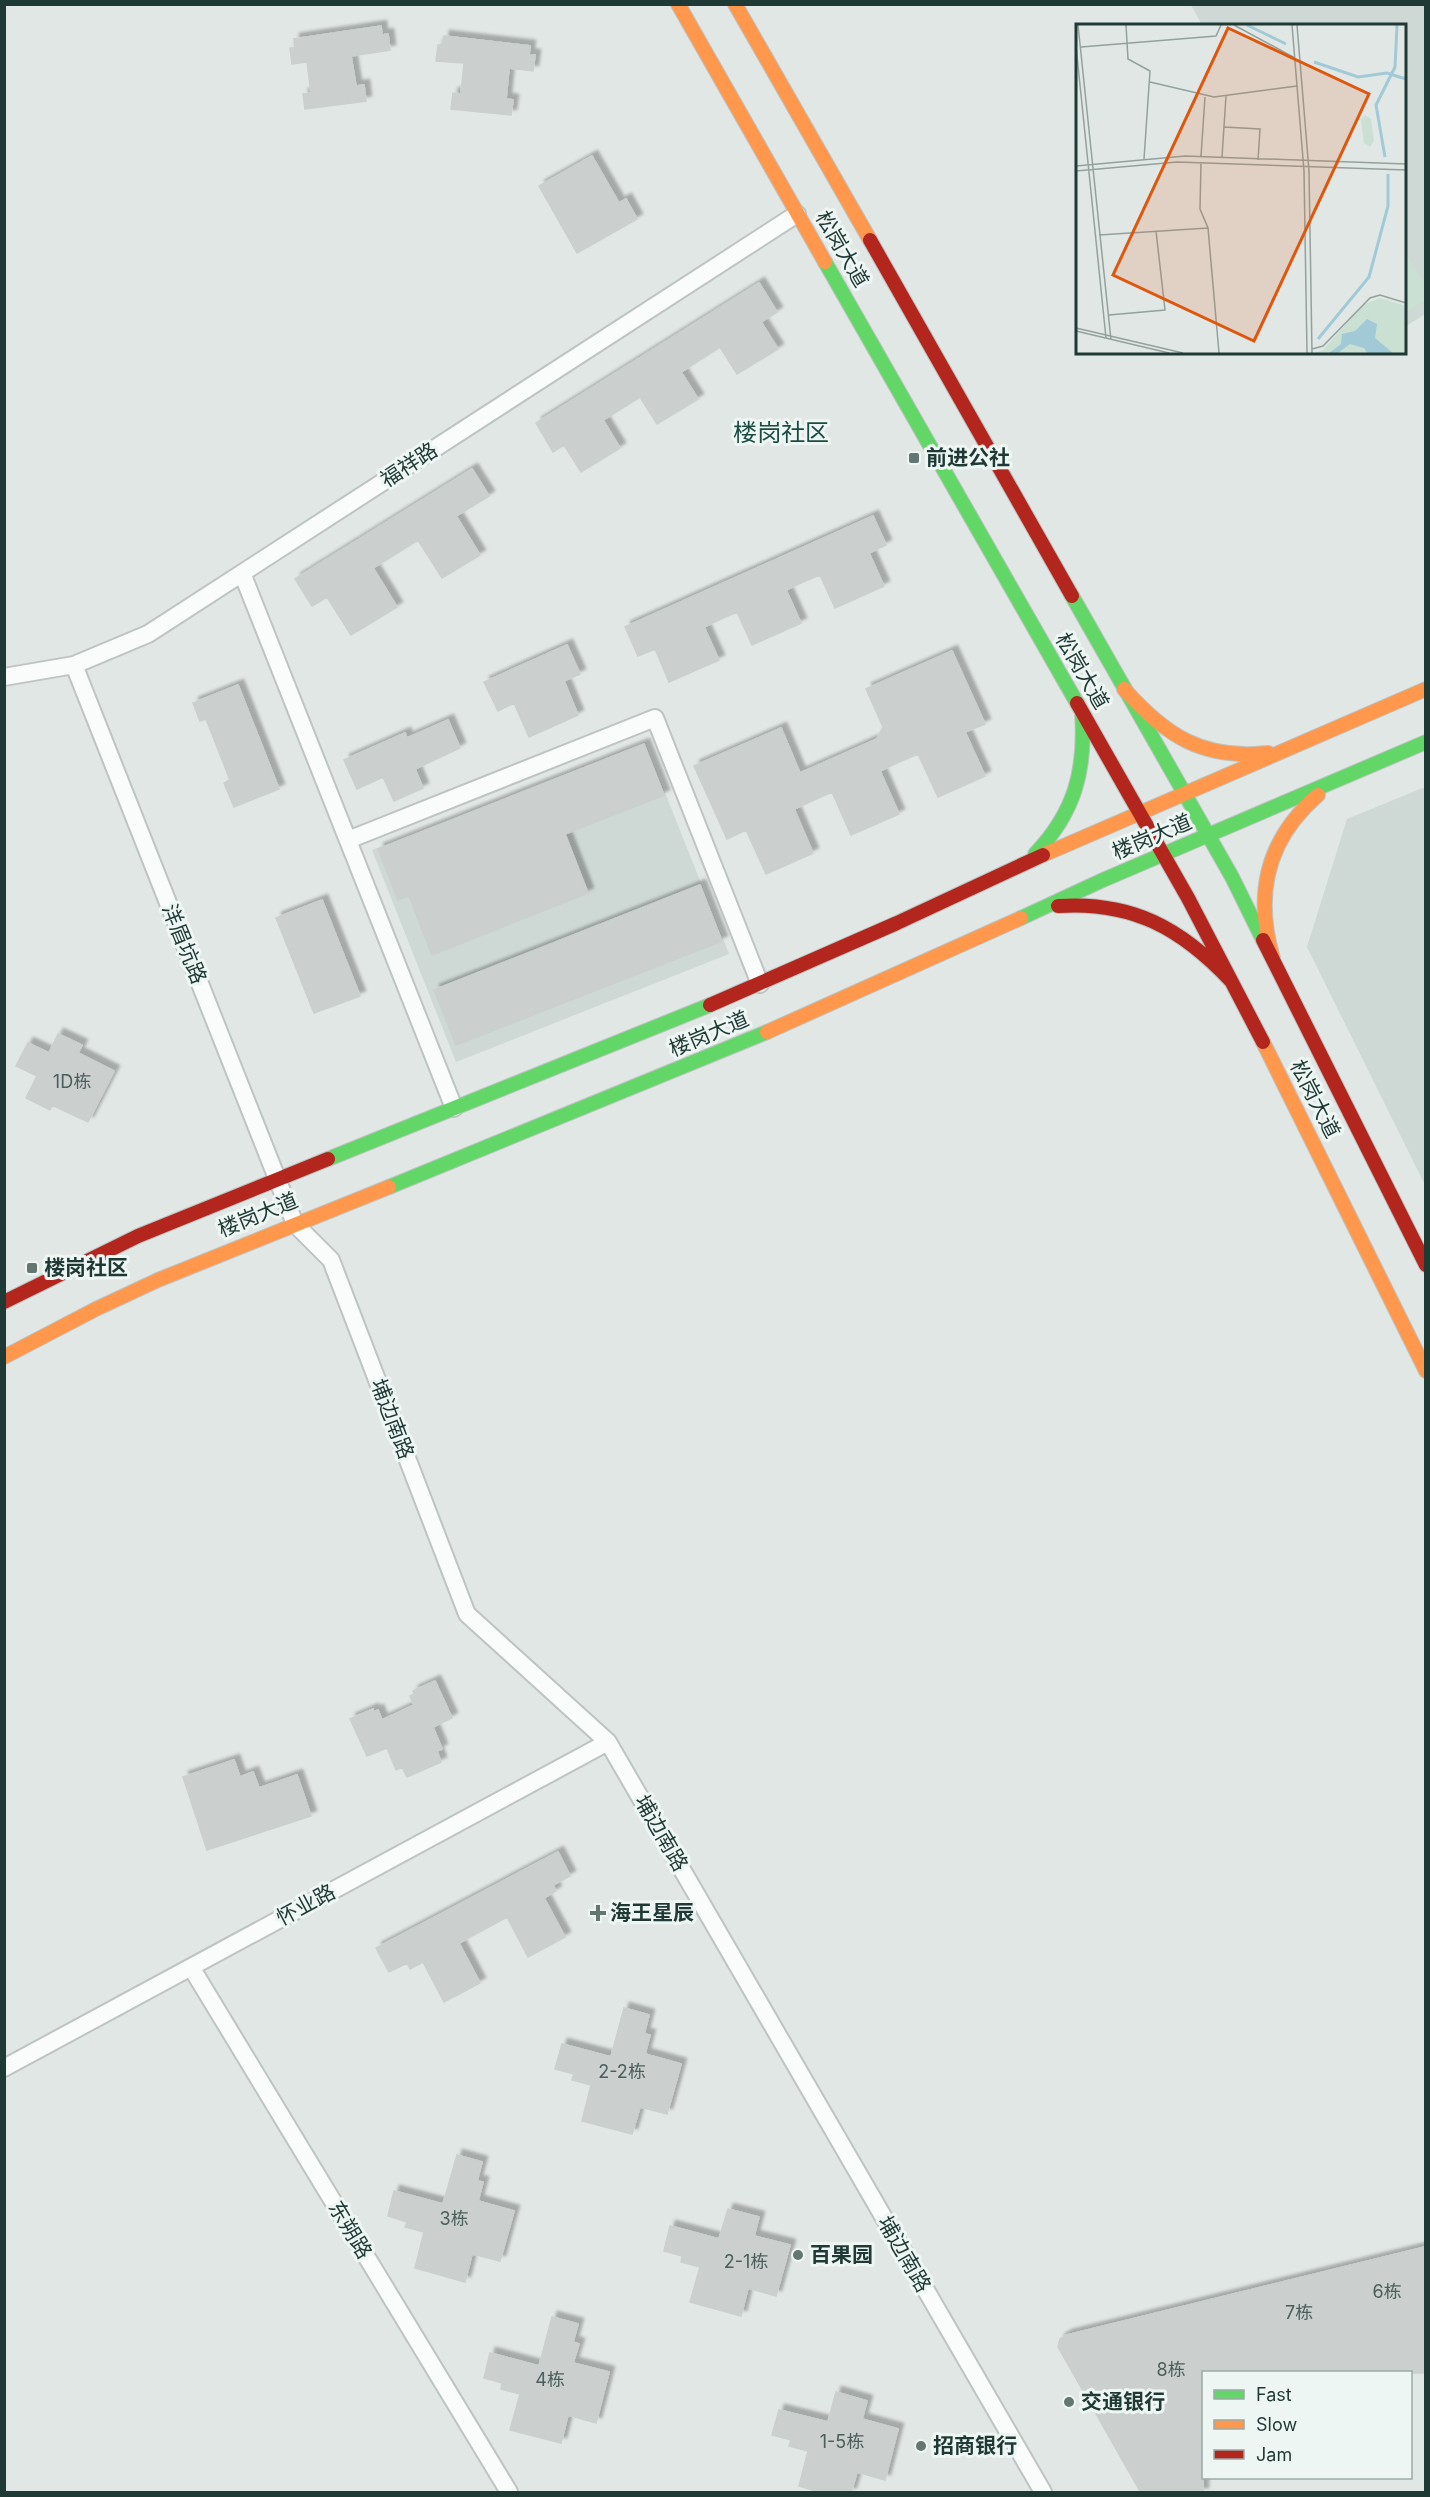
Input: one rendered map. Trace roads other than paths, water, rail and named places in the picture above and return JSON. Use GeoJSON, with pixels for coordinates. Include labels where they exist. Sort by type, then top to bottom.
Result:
{"type":"FeatureCollection","features":[{"type":"Feature","properties":{"kind":"main road","name":"松岗大道"},"geometry":{"type":"LineString","coordinates":[[678,4],[1163,855],[1302,1119],[1425,1371]]}},
{"type":"Feature","properties":{"kind":"main road","name":"松岗大道"},"geometry":{"type":"LineString","coordinates":[[735,4],[1208,836],[1273,958],[1425,1265]]}},
{"type":"Feature","properties":{"kind":"main road"},"geometry":{"type":"LineString","coordinates":[[1124,689],[1144,713],[1168,733],[1196,746],[1226,754],[1257,754],[1288,749],[1317,737]]}},
{"type":"Feature","properties":{"kind":"main road","name":"楼岗大道"},"geometry":{"type":"LineString","coordinates":[[4,1302],[138,1236],[760,984],[1025,863],[1425,689]]}},
{"type":"Feature","properties":{"kind":"main road"},"geometry":{"type":"LineString","coordinates":[[1025,863],[1054,833],[1074,796],[1084,755],[1082,713]]}},
{"type":"Feature","properties":{"kind":"main road","name":"楼岗大道"},"geometry":{"type":"LineString","coordinates":[[4,1357],[158,1280],[719,1054],[1163,855],[1425,742]]}},
{"type":"Feature","properties":{"kind":"main road"},"geometry":{"type":"LineString","coordinates":[[1273,958],[1264,925],[1264,890],[1272,857],[1288,826],[1311,800],[1339,780]]}},
{"type":"Feature","properties":{"kind":"main road"},"geometry":{"type":"LineString","coordinates":[[1042,909],[1084,904],[1127,910],[1147,917],[1185,936],[1202,950],[1231,981]]}},
{"type":"Feature","properties":{"kind":"street","name":"福祥路"},"geometry":{"type":"LineString","coordinates":[[4,677],[74,665],[148,634],[797,214]]}},
{"type":"Feature","properties":{"kind":"street"},"geometry":{"type":"LineString","coordinates":[[242,573],[454,1108]]}},
{"type":"Feature","properties":{"kind":"street","name":"洋眉坑路"},"geometry":{"type":"LineString","coordinates":[[74,665],[295,1224]]}},
{"type":"Feature","properties":{"kind":"street"},"geometry":{"type":"LineString","coordinates":[[348,840],[655,718],[760,984]]}},
{"type":"Feature","properties":{"kind":"street","name":"埔边南路"},"geometry":{"type":"LineString","coordinates":[[295,1224],[331,1260],[467,1614],[608,1742],[1043,2493]]}},
{"type":"Feature","properties":{"kind":"street","name":"怀业路"},"geometry":{"type":"LineString","coordinates":[[4,2068],[608,1742]]}},
{"type":"Feature","properties":{"kind":"street","name":"东朔路"},"geometry":{"type":"LineString","coordinates":[[191,1967],[509,2493]]}},
{"type":"Feature","properties":{"kind":"place","name":"前进公社"},"geometry":{"type":"Point","coordinates":[914,458]}},
{"type":"Feature","properties":{"kind":"place","name":"楼岗社区"},"geometry":{"type":"Point","coordinates":[32,1268]}},
{"type":"Feature","properties":{"kind":"place","name":"海王星辰"},"geometry":{"type":"Point","coordinates":[598,1913]}},
{"type":"Feature","properties":{"kind":"place","name":"百果园"},"geometry":{"type":"Point","coordinates":[798,2255]}},
{"type":"Feature","properties":{"kind":"place","name":"交通银行"},"geometry":{"type":"Point","coordinates":[1069,2402]}},
{"type":"Feature","properties":{"kind":"place","name":"招商银行"},"geometry":{"type":"Point","coordinates":[921,2446]}},
{"type":"Feature","properties":{"kind":"district","name":"楼岗社区"},"geometry":{"type":"Point","coordinates":[781,433]}}]}
